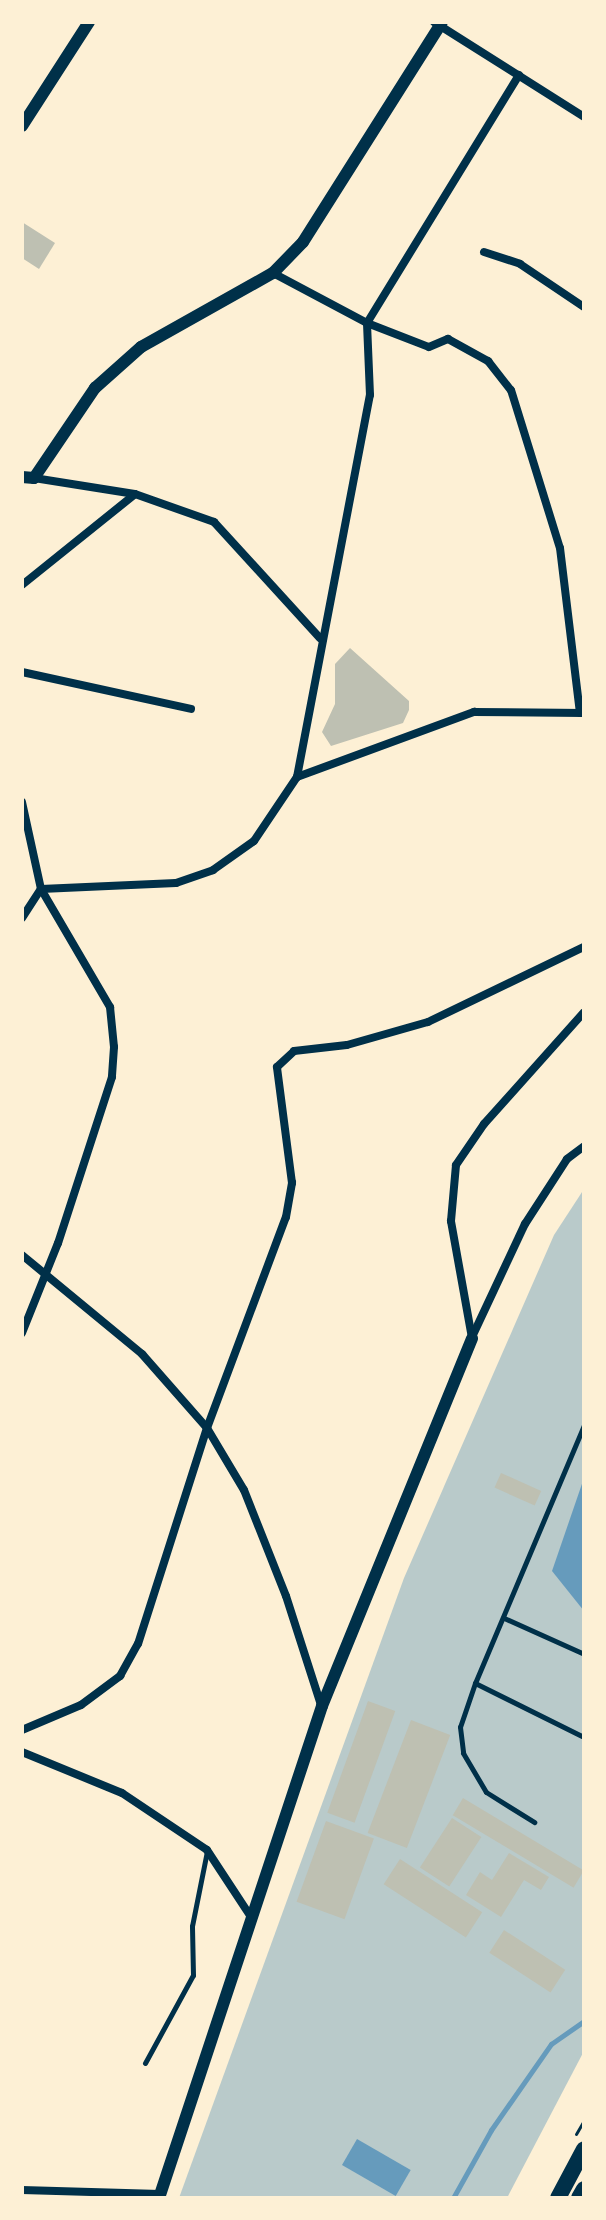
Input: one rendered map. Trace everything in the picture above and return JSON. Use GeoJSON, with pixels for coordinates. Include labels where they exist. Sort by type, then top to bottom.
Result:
{"type":"FeatureCollection","features":[{"type":"Feature","properties":{"kind":"main road"},"geometry":{"type":"LineString","coordinates":[[558,2198],[584,2149]]}},
{"type":"Feature","properties":{"kind":"main road"},"geometry":{"type":"LineString","coordinates":[[579,2198],[584,2189]]}},
{"type":"Feature","properties":{"kind":"street"},"geometry":{"type":"LineString","coordinates":[[22,126],[89,22]]}},
{"type":"Feature","properties":{"kind":"street"},"geometry":{"type":"LineString","coordinates":[[320,638],[214,522],[135,494],[28,478],[95,388],[141,347],[273,273],[303,242],[439,24],[584,117]]}},
{"type":"Feature","properties":{"kind":"street"},"geometry":{"type":"LineString","coordinates":[[41,889],[176,883],[213,870],[254,841],[297,777],[320,638],[370,395],[367,323],[519,75]]}},
{"type":"Feature","properties":{"kind":"street"},"geometry":{"type":"LineString","coordinates":[[484,252],[520,264],[584,307]]}},
{"type":"Feature","properties":{"kind":"street"},"geometry":{"type":"LineString","coordinates":[[273,273],[367,323],[429,347],[448,339],[488,361],[511,390],[560,548],[582,713],[474,712],[297,777]]}},
{"type":"Feature","properties":{"kind":"street"},"geometry":{"type":"LineString","coordinates":[[22,585],[135,494]]}},
{"type":"Feature","properties":{"kind":"street"},"geometry":{"type":"LineString","coordinates":[[22,672],[191,709]]}},
{"type":"Feature","properties":{"kind":"street"},"geometry":{"type":"LineString","coordinates":[[22,802],[41,889],[110,1007],[114,1047],[112,1077],[22,1333]]}},
{"type":"Feature","properties":{"kind":"street"},"geometry":{"type":"LineString","coordinates":[[22,918],[41,889]]}},
{"type":"Feature","properties":{"kind":"street"},"geometry":{"type":"LineString","coordinates":[[22,1730],[81,1705],[120,1676],[138,1644],[207,1428],[286,1217],[292,1183],[277,1067],[294,1051],[347,1045],[428,1022],[584,947]]}},
{"type":"Feature","properties":{"kind":"street"},"geometry":{"type":"LineString","coordinates":[[472,1338],[451,1221],[456,1165],[484,1124],[584,1012]]}},
{"type":"Feature","properties":{"kind":"street"},"geometry":{"type":"LineString","coordinates":[[22,2190],[160,2196],[322,1706],[472,1338],[525,1224],[567,1159],[584,1146]]}},
{"type":"Feature","properties":{"kind":"street"},"geometry":{"type":"LineString","coordinates":[[22,1255],[142,1354],[207,1428],[244,1490],[286,1596],[322,1706]]}},
{"type":"Feature","properties":{"kind":"street"},"geometry":{"type":"LineString","coordinates":[[22,1752],[122,1793],[207,1850],[251,1917]]}},
{"type":"Feature","properties":{"kind":"lane"},"geometry":{"type":"LineString","coordinates":[[534,1822],[486,1792],[463,1753],[460,1727],[475,1683],[584,1425]]}},
{"type":"Feature","properties":{"kind":"lane"},"geometry":{"type":"LineString","coordinates":[[504,1618],[584,1654]]}},
{"type":"Feature","properties":{"kind":"lane"},"geometry":{"type":"LineString","coordinates":[[475,1683],[584,1737]]}},
{"type":"Feature","properties":{"kind":"lane"},"geometry":{"type":"LineString","coordinates":[[145,2063],[193,1975],[192,1926],[207,1850]]}},
{"type":"Feature","properties":{"kind":"shaded area"},"geometry":{"type":"Polygon","coordinates":[[[584,1189],[584,2051],[507,2198],[179,2198],[404,1578],[554,1235],[584,1189]]]}},
{"type":"Feature","properties":{"kind":"water"},"geometry":{"type":"Polygon","coordinates":[[[584,1478],[584,1611],[552,1571],[584,1478]]]}},
{"type":"Feature","properties":{"kind":"water"},"geometry":{"type":"Polygon","coordinates":[[[357,2139],[411,2170],[396,2196],[342,2165],[357,2139]]]}},
{"type":"Feature","properties":{"kind":"building"},"geometry":{"type":"Polygon","coordinates":[[[22,222],[55,243],[39,269],[22,258],[22,222]]]}},
{"type":"Feature","properties":{"kind":"building"},"geometry":{"type":"Polygon","coordinates":[[[350,648],[409,701],[409,710],[403,723],[331,746],[322,732],[335,704],[335,664],[350,648]]]}},
{"type":"Feature","properties":{"kind":"building"},"geometry":{"type":"Polygon","coordinates":[[[501,1473],[541,1491],[535,1506],[494,1488],[501,1473]]]}},
{"type":"Feature","properties":{"kind":"building"},"geometry":{"type":"Polygon","coordinates":[[[368,1701],[395,1711],[355,1823],[327,1813],[368,1701]]]}},
{"type":"Feature","properties":{"kind":"building"},"geometry":{"type":"Polygon","coordinates":[[[411,1720],[450,1735],[407,1848],[368,1833],[411,1720]]]}},
{"type":"Feature","properties":{"kind":"building"},"geometry":{"type":"Polygon","coordinates":[[[463,1798],[584,1871],[574,1888],[453,1815],[463,1798]]]}},
{"type":"Feature","properties":{"kind":"building"},"geometry":{"type":"Polygon","coordinates":[[[452,1818],[481,1837],[449,1887],[420,1867],[452,1818]]]}},
{"type":"Feature","properties":{"kind":"building"},"geometry":{"type":"Polygon","coordinates":[[[326,1821],[374,1838],[345,1919],[297,1902],[326,1821]]]}},
{"type":"Feature","properties":{"kind":"building"},"geometry":{"type":"Polygon","coordinates":[[[509,1853],[549,1877],[541,1890],[524,1880],[501,1917],[466,1895],[480,1872],[492,1880],[509,1853]]]}},
{"type":"Feature","properties":{"kind":"building"},"geometry":{"type":"Polygon","coordinates":[[[400,1859],[482,1912],[466,1938],[384,1884],[400,1859]]]}},
{"type":"Feature","properties":{"kind":"building"},"geometry":{"type":"Polygon","coordinates":[[[504,1930],[565,1970],[551,1992],[489,1953],[504,1930]]]}},
{"type":"Feature","properties":{"kind":"waterway"},"geometry":{"type":"LineString","coordinates":[[453,2198],[491,2130],[551,2044],[584,2021]]}}]}
